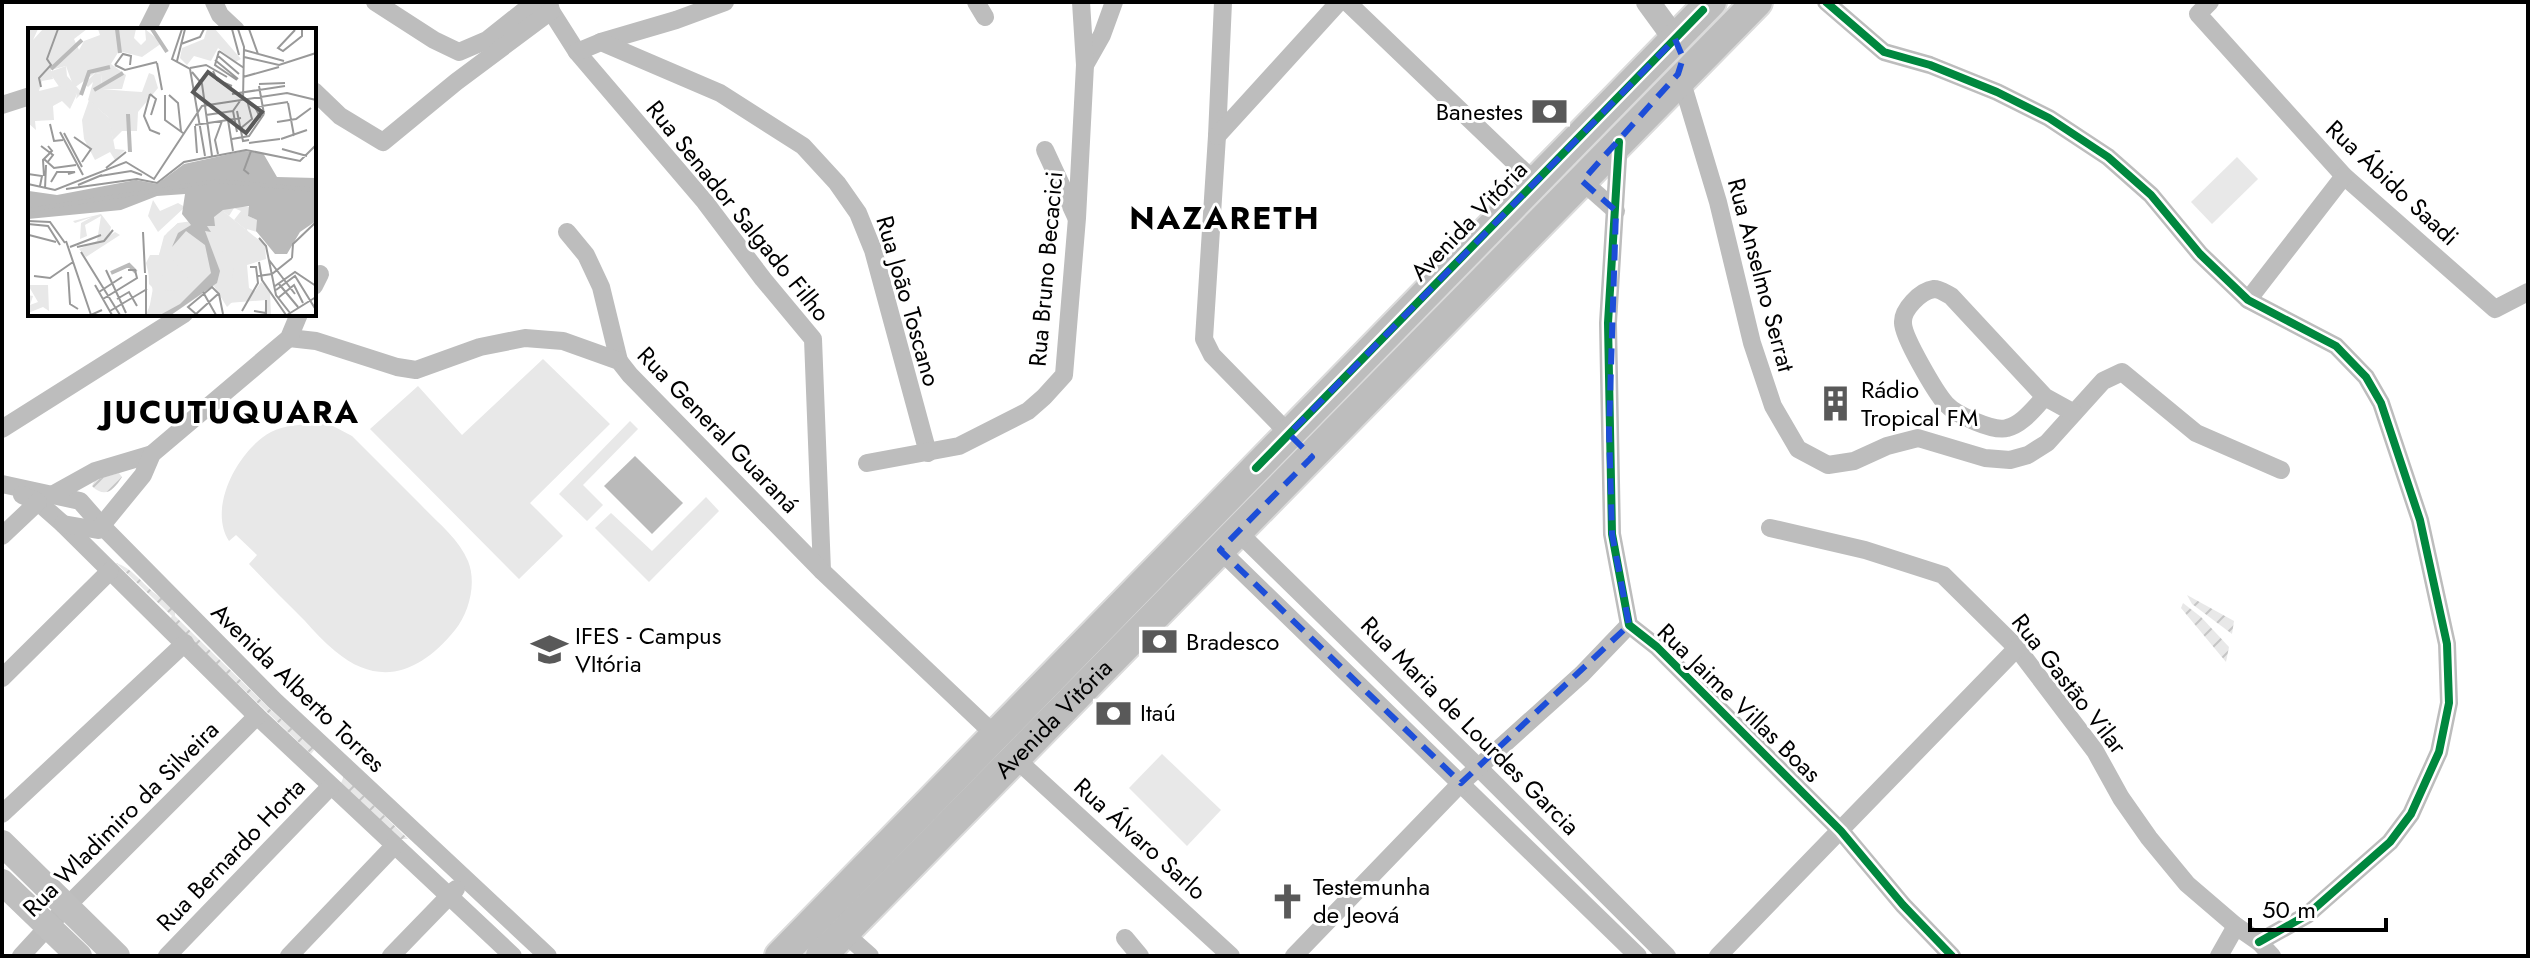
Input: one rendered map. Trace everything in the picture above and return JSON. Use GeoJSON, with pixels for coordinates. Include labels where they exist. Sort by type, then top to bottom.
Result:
{"type":"FeatureCollection","features":[{"type":"Feature","properties":{"kind":"main road","name":"Avenida Vitória"},"geometry":{"type":"LineString","coordinates":[[780,956],[1711,2]]}},
{"type":"Feature","properties":{"kind":"main road","name":"Avenida Vitória"},"geometry":{"type":"LineString","coordinates":[[821,956],[1757,2]]}},
{"type":"Feature","properties":{"kind":"main road"},"geometry":{"type":"LineString","coordinates":[[1659,103],[1682,66],[1682,51],[1675,39]]}},
{"type":"Feature","properties":{"kind":"main road"},"geometry":{"type":"LineString","coordinates":[[2,843],[117,956]]}},
{"type":"Feature","properties":{"kind":"main road"},"geometry":{"type":"LineString","coordinates":[[2,882],[79,956]]}},
{"type":"Feature","properties":{"kind":"street"},"geometry":{"type":"LineString","coordinates":[[148,28],[161,2]]}},
{"type":"Feature","properties":{"kind":"street"},"geometry":{"type":"LineString","coordinates":[[214,2],[220,15],[234,28]]}},
{"type":"Feature","properties":{"kind":"street"},"geometry":{"type":"LineString","coordinates":[[375,2],[434,40],[459,52],[487,40],[539,7]]}},
{"type":"Feature","properties":{"kind":"street"},"geometry":{"type":"LineString","coordinates":[[577,52],[725,2]]}},
{"type":"Feature","properties":{"kind":"street"},"geometry":{"type":"LineString","coordinates":[[1081,2],[1085,65]]}},
{"type":"Feature","properties":{"kind":"street","name":"Rua Bruno Becacici"},"geometry":{"type":"LineString","coordinates":[[867,463],[959,446],[1028,411],[1064,375],[1085,65],[1102,35],[1114,2]]}},
{"type":"Feature","properties":{"kind":"street"},"geometry":{"type":"LineString","coordinates":[[1223,2],[1204,339],[1212,355],[1312,457]]}},
{"type":"Feature","properties":{"kind":"street"},"geometry":{"type":"LineString","coordinates":[[1217,136],[1339,2]]}},
{"type":"Feature","properties":{"kind":"street"},"geometry":{"type":"LineString","coordinates":[[1347,2],[1535,182]]}},
{"type":"Feature","properties":{"kind":"street"},"geometry":{"type":"LineString","coordinates":[[1648,2],[1675,39]]}},
{"type":"Feature","properties":{"kind":"street"},"geometry":{"type":"LineString","coordinates":[[1826,2],[1884,52],[1930,65],[1997,92],[2049,118],[2108,157],[2151,195],[2190,243],[2248,300],[2336,346],[2366,377],[2381,403],[2420,520],[2447,644],[2449,703],[2439,752],[2411,814],[2390,842],[2307,915],[2259,942]]}},
{"type":"Feature","properties":{"kind":"street"},"geometry":{"type":"LineString","coordinates":[[322,112],[383,142],[539,7]]}},
{"type":"Feature","properties":{"kind":"street","name":"Rua Senador Salgado Filho"},"geometry":{"type":"LineString","coordinates":[[539,7],[705,202],[813,339],[822,571]]}},
{"type":"Feature","properties":{"kind":"street","name":"Rua Ábido Saadi"},"geometry":{"type":"LineString","coordinates":[[2200,10],[2344,176],[2495,309],[2528,292]]}},
{"type":"Feature","properties":{"kind":"street","name":"Rua João Toscano"},"geometry":{"type":"LineString","coordinates":[[601,42],[720,93],[803,146],[837,183],[858,213],[873,250],[928,453]]}},
{"type":"Feature","properties":{"kind":"street","name":"Rua Anselmo Serrat"},"geometry":{"type":"LineString","coordinates":[[1681,79],[1718,202],[1752,343],[1773,406],[1798,449],[1828,465],[1854,461],[1887,446],[1918,438],[1985,458],[2010,460],[2028,455],[2047,443],[2103,381],[2122,372],[2196,433],[2281,470]]}},
{"type":"Feature","properties":{"kind":"street"},"geometry":{"type":"LineString","coordinates":[[2,105],[28,97]]}},
{"type":"Feature","properties":{"kind":"street","name":"Rua Jaime Villas Boas"},"geometry":{"type":"LineString","coordinates":[[1619,142],[1608,323],[1609,429],[1612,534],[1629,625],[1657,647],[1841,831],[1903,905],[1952,956]]}},
{"type":"Feature","properties":{"kind":"street"},"geometry":{"type":"LineString","coordinates":[[1045,150],[1077,218]]}},
{"type":"Feature","properties":{"kind":"street"},"geometry":{"type":"LineString","coordinates":[[2248,300],[2344,176]]}},
{"type":"Feature","properties":{"kind":"street"},"geometry":{"type":"LineString","coordinates":[[1582,181],[1616,211]]}},
{"type":"Feature","properties":{"kind":"street"},"geometry":{"type":"LineString","coordinates":[[567,232],[586,255],[601,287],[619,361]]}},
{"type":"Feature","properties":{"kind":"street"},"geometry":{"type":"LineString","coordinates":[[2045,397],[2019,423],[2005,429],[1956,412],[1945,403],[1913,351],[1902,325],[1904,314],[1923,293],[1932,289],[1941,290],[1951,296],[2045,397],[2074,413]]}},
{"type":"Feature","properties":{"kind":"street"},"geometry":{"type":"LineString","coordinates":[[2,429],[181,316]]}},
{"type":"Feature","properties":{"kind":"street"},"geometry":{"type":"LineString","coordinates":[[2,536],[44,499],[95,471],[152,454],[289,338],[298,316]]}},
{"type":"Feature","properties":{"kind":"street","name":"Rua General Guaraná"},"geometry":{"type":"LineString","coordinates":[[289,338],[316,341],[397,367],[416,370],[480,347],[525,338],[563,341],[619,361],[822,571],[995,735]]}},
{"type":"Feature","properties":{"kind":"street"},"geometry":{"type":"LineString","coordinates":[[63,524],[98,530],[143,475],[152,454]]}},
{"type":"Feature","properties":{"kind":"street","name":"Avenida Alberto Torres"},"geometry":{"type":"LineString","coordinates":[[2,484],[44,499],[80,501],[274,700],[548,956]]}},
{"type":"Feature","properties":{"kind":"street","name":"Avenida Alberto Torres"},"geometry":{"type":"LineString","coordinates":[[44,499],[63,524],[110,571],[330,787],[449,897],[502,953]]}},
{"type":"Feature","properties":{"kind":"street","name":"Rua Gastão Vilar"},"geometry":{"type":"LineString","coordinates":[[1770,528],[1865,550],[1943,575],[2017,648],[2095,751],[2121,798],[2149,838],[2187,884],[2272,956]]}},
{"type":"Feature","properties":{"kind":"street","name":"Rua Maria de Lourdes Garcia"},"geometry":{"type":"LineString","coordinates":[[1229,541],[1479,768],[1667,956]]}},
{"type":"Feature","properties":{"kind":"street","name":"Rua Maria de Lourdes Garcia"},"geometry":{"type":"LineString","coordinates":[[1229,541],[1461,783],[1638,956]]}},
{"type":"Feature","properties":{"kind":"street"},"geometry":{"type":"LineString","coordinates":[[2,678],[110,571]]}},
{"type":"Feature","properties":{"kind":"street"},"geometry":{"type":"LineString","coordinates":[[1294,956],[1461,783],[1582,674],[1629,625]]}},
{"type":"Feature","properties":{"kind":"street"},"geometry":{"type":"LineString","coordinates":[[2,814],[185,643]]}},
{"type":"Feature","properties":{"kind":"street"},"geometry":{"type":"LineString","coordinates":[[1718,956],[2017,648]]}},
{"type":"Feature","properties":{"kind":"street","name":"Rua Wladimiro da Silveira"},"geometry":{"type":"LineString","coordinates":[[21,956],[257,716]]}},
{"type":"Feature","properties":{"kind":"street","name":"Rua Álvaro Sarlo"},"geometry":{"type":"LineString","coordinates":[[1015,758],[1231,956]]}},
{"type":"Feature","properties":{"kind":"street","name":"Rua Bernardo Horta"},"geometry":{"type":"LineString","coordinates":[[167,956],[330,787]]}},
{"type":"Feature","properties":{"kind":"street"},"geometry":{"type":"LineString","coordinates":[[289,956],[394,846]]}},
{"type":"Feature","properties":{"kind":"street"},"geometry":{"type":"LineString","coordinates":[[391,956],[465,877]]}},
{"type":"Feature","properties":{"kind":"street"},"geometry":{"type":"LineString","coordinates":[[2219,956],[2236,926]]}},
{"type":"Feature","properties":{"kind":"street"},"geometry":{"type":"LineString","coordinates":[[844,933],[870,956]]}},
{"type":"Feature","properties":{"kind":"street"},"geometry":{"type":"LineString","coordinates":[[1125,938],[1140,956]]}},
{"type":"Feature","properties":{"kind":"highlighted area"},"geometry":{"type":"Polygon","coordinates":[[[1675,39],[1683,58],[1678,74],[1582,181],[1616,211],[1609,429],[1612,534],[1629,625],[1461,783],[1220,550],[1312,457],[1289,434],[1675,39]]]}},
{"type":"Feature","properties":{"kind":"shaded area"},"geometry":{"type":"Polygon","coordinates":[[[2237,157],[2258,179],[2212,224],[2191,202],[2237,157]]]}},
{"type":"Feature","properties":{"kind":"shaded area"},"geometry":{"type":"Polygon","coordinates":[[[543,359],[610,424],[530,503],[563,536],[519,579],[370,429],[418,386],[462,435],[543,359]]]}},
{"type":"Feature","properties":{"kind":"shaded area"},"geometry":{"type":"Polygon","coordinates":[[[630,421],[638,429],[583,485],[603,505],[587,521],[559,494],[630,421]]]}},
{"type":"Feature","properties":{"kind":"shaded area"},"geometry":{"type":"Polygon","coordinates":[[[315,423],[333,426],[352,436],[447,531],[468,561],[472,588],[464,615],[442,645],[414,665],[384,672],[368,670],[335,651],[249,564],[257,555],[236,535],[229,541],[223,527],[224,496],[248,451],[271,432],[315,423]]]}},
{"type":"Feature","properties":{"kind":"shaded area"},"geometry":{"type":"Polygon","coordinates":[[[635,456],[683,503],[652,534],[604,486],[635,456]]]}},
{"type":"Feature","properties":{"kind":"shaded area"},"geometry":{"type":"Polygon","coordinates":[[[119,473],[122,477],[109,491],[101,492],[92,486],[95,480],[119,473]]]}},
{"type":"Feature","properties":{"kind":"shaded area"},"geometry":{"type":"Polygon","coordinates":[[[706,497],[719,511],[649,582],[595,528],[611,513],[652,551],[706,497]]]}},
{"type":"Feature","properties":{"kind":"shaded area"},"geometry":{"type":"Polygon","coordinates":[[[116,563],[132,572],[175,608],[175,616],[315,749],[311,754],[170,619],[172,616],[116,563]]]}},
{"type":"Feature","properties":{"kind":"shaded area"},"geometry":{"type":"Polygon","coordinates":[[[2187,595],[2234,621],[2232,634],[2192,604],[2187,595]]]}},
{"type":"Feature","properties":{"kind":"shaded area"},"geometry":{"type":"Polygon","coordinates":[[[2183,603],[2229,647],[2226,662],[2181,608],[2183,603]]]}},
{"type":"Feature","properties":{"kind":"shaded area"},"geometry":{"type":"Polygon","coordinates":[[[1162,754],[1221,810],[1187,846],[1129,788],[1162,754]]]}},
{"type":"Feature","properties":{"kind":"shaded area"},"geometry":{"type":"Polygon","coordinates":[[[345,774],[408,839],[399,839],[341,783],[345,774]]]}},
{"type":"Feature","properties":{"kind":"cycle path"},"geometry":{"type":"LineString","coordinates":[[1826,2],[1884,52],[1930,65],[1997,92],[2049,118],[2108,157],[2151,195],[2200,254],[2248,300],[2336,346],[2366,377],[2381,403],[2420,520],[2447,644],[2449,703],[2439,752],[2411,814],[2390,842],[2307,915],[2259,942]]}},
{"type":"Feature","properties":{"kind":"cycle path"},"geometry":{"type":"LineString","coordinates":[[1256,468],[1703,10]]}},
{"type":"Feature","properties":{"kind":"cycle path"},"geometry":{"type":"LineString","coordinates":[[1619,142],[1608,323],[1612,534],[1629,625],[1657,647],[1841,831],[1903,905],[1952,956]]}},
{"type":"Feature","properties":{"kind":"place","name":"Banestes"},"geometry":{"type":"Point","coordinates":[1549,112]}},
{"type":"Feature","properties":{"kind":"place","name":"Rádio Tropical FM"},"geometry":{"type":"Point","coordinates":[1835,404]}},
{"type":"Feature","properties":{"kind":"place","name":"Bradesco"},"geometry":{"type":"Point","coordinates":[1160,642]}},
{"type":"Feature","properties":{"kind":"place","name":"IFES - Campus VItória"},"geometry":{"type":"Point","coordinates":[549,650]}},
{"type":"Feature","properties":{"kind":"place","name":"Itaú"},"geometry":{"type":"Point","coordinates":[1114,713]}},
{"type":"Feature","properties":{"kind":"place","name":"Testemunha de Jeová"},"geometry":{"type":"Point","coordinates":[1287,901]}},
{"type":"Feature","properties":{"kind":"district","name":"NAZARETH"},"geometry":{"type":"Point","coordinates":[1225,218]}},
{"type":"Feature","properties":{"kind":"district","name":"JUCUTUQUARA"},"geometry":{"type":"Point","coordinates":[231,412]}}]}
